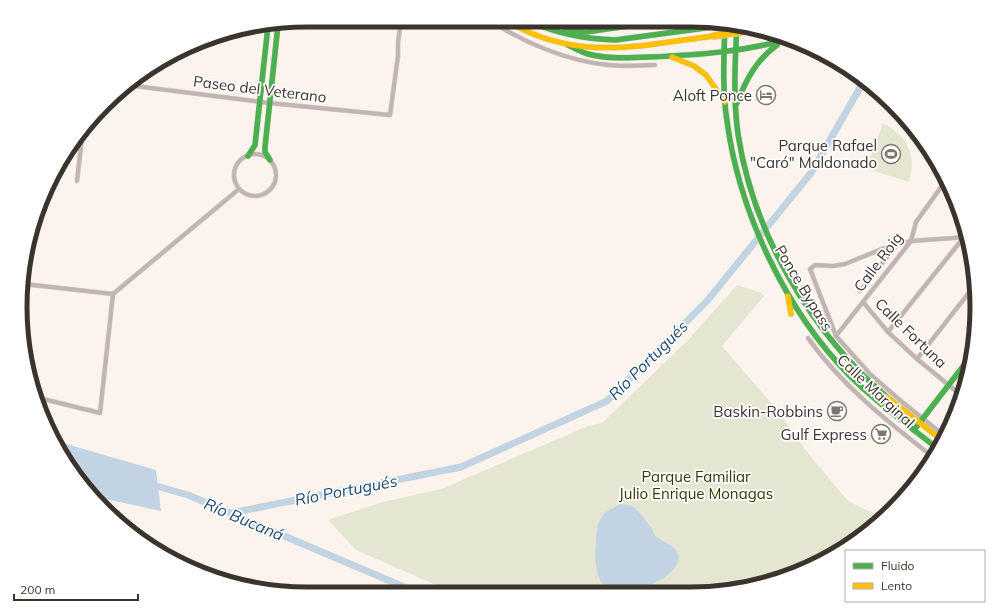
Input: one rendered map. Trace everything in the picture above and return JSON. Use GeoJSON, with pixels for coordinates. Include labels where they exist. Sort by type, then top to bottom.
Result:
{"type":"FeatureCollection","features":[{"type":"Feature","properties":{"kind":"main road"},"geometry":{"type":"LineString","coordinates":[[518,27],[535,36],[568,45],[615,48],[743,32]]}},
{"type":"Feature","properties":{"kind":"main road"},"geometry":{"type":"LineString","coordinates":[[544,28],[586,32],[621,27]]}},
{"type":"Feature","properties":{"kind":"main road"},"geometry":{"type":"LineString","coordinates":[[544,28],[571,36],[601,40],[615,40],[706,28]]}},
{"type":"Feature","properties":{"kind":"main road"},"geometry":{"type":"LineString","coordinates":[[248,156],[255,145],[268,29]]}},
{"type":"Feature","properties":{"kind":"main road"},"geometry":{"type":"LineString","coordinates":[[270,160],[265,152],[265,147],[278,29]]}},
{"type":"Feature","properties":{"kind":"main road","name":"Ponce Bypass"},"geometry":{"type":"LineString","coordinates":[[725,29],[725,102],[733,152],[746,200],[759,237],[776,273],[787,292],[824,346],[851,382],[933,445]]}},
{"type":"Feature","properties":{"kind":"main road","name":"Ponce Bypass"},"geometry":{"type":"LineString","coordinates":[[735,30],[736,106],[741,148],[752,192],[768,236],[782,265],[814,318],[862,374],[883,393],[921,420],[938,436]]}},
{"type":"Feature","properties":{"kind":"main road"},"geometry":{"type":"LineString","coordinates":[[568,45],[588,54],[617,57],[670,56],[735,51],[760,48],[780,42]]}},
{"type":"Feature","properties":{"kind":"main road"},"geometry":{"type":"LineString","coordinates":[[736,106],[745,82],[756,63],[770,50],[782,43]]}},
{"type":"Feature","properties":{"kind":"main road"},"geometry":{"type":"LineString","coordinates":[[670,56],[686,62],[706,75],[725,102]]}},
{"type":"Feature","properties":{"kind":"main road"},"geometry":{"type":"LineString","coordinates":[[787,292],[791,314]]}},
{"type":"Feature","properties":{"kind":"main road"},"geometry":{"type":"LineString","coordinates":[[914,430],[964,365]]}},
{"type":"Feature","properties":{"kind":"street","name":"Paseo del Veterano"},"geometry":{"type":"LineString","coordinates":[[136,86],[270,103],[390,115],[398,56],[400,27]]}},
{"type":"Feature","properties":{"kind":"street"},"geometry":{"type":"LineString","coordinates":[[499,27],[508,33],[565,56],[609,65],[655,65]]}},
{"type":"Feature","properties":{"kind":"street"},"geometry":{"type":"LineString","coordinates":[[77,181],[81,141]]}},
{"type":"Feature","properties":{"kind":"street"},"geometry":{"type":"LineString","coordinates":[[260,155],[270,160],[276,175],[275,183],[271,190],[261,196],[253,196],[245,194],[239,189],[234,178],[238,163],[248,156],[260,155]]}},
{"type":"Feature","properties":{"kind":"street","name":"Calle Roig"},"geometry":{"type":"LineString","coordinates":[[836,336],[911,241],[916,222],[942,185]]}},
{"type":"Feature","properties":{"kind":"street"},"geometry":{"type":"LineString","coordinates":[[43,400],[100,413],[113,294],[239,189]]}},
{"type":"Feature","properties":{"kind":"street"},"geometry":{"type":"LineString","coordinates":[[940,433],[921,420],[871,375],[836,336],[810,269],[815,265],[834,266],[845,264],[911,241],[961,237]]}},
{"type":"Feature","properties":{"kind":"street"},"geometry":{"type":"LineString","coordinates":[[888,332],[962,241]]}},
{"type":"Feature","properties":{"kind":"street"},"geometry":{"type":"LineString","coordinates":[[860,292],[897,245]]}},
{"type":"Feature","properties":{"kind":"street"},"geometry":{"type":"LineString","coordinates":[[28,284],[113,294]]}},
{"type":"Feature","properties":{"kind":"street"},"geometry":{"type":"LineString","coordinates":[[916,358],[969,292]]}},
{"type":"Feature","properties":{"kind":"street","name":"Calle Fortuna"},"geometry":{"type":"LineString","coordinates":[[863,302],[888,332],[916,358],[957,391]]}},
{"type":"Feature","properties":{"kind":"street","name":"Calle Marginal"},"geometry":{"type":"LineString","coordinates":[[808,338],[825,361],[851,382],[860,397],[928,453]]}},
{"type":"Feature","properties":{"kind":"green space","name":"Parque Rafael \"Caró\" Maldonado"},"geometry":{"type":"Polygon","coordinates":[[[883,123],[899,134],[908,148],[912,163],[909,182],[868,169],[867,166],[883,123]]]}},
{"type":"Feature","properties":{"kind":"green space","name":"Parque Familiar Julio Enrique Monagas"},"geometry":{"type":"Polygon","coordinates":[[[737,285],[761,293],[764,296],[722,346],[778,411],[807,452],[848,501],[878,515],[846,540],[797,566],[745,582],[727,585],[690,587],[441,587],[356,550],[328,520],[383,502],[441,489],[588,426],[602,423],[689,339],[737,285]]]}},
{"type":"Feature","properties":{"kind":"water","name":"Río Bucaná"},"geometry":{"type":"Polygon","coordinates":[[[63,443],[156,470],[161,511],[102,498],[74,463],[63,443]]]}},
{"type":"Feature","properties":{"kind":"water"},"geometry":{"type":"Polygon","coordinates":[[[620,504],[632,506],[651,527],[656,536],[677,551],[678,562],[667,576],[646,587],[606,587],[602,584],[596,565],[596,536],[600,521],[607,512],[620,504]]]}},
{"type":"Feature","properties":{"kind":"waterway","name":"Río Portugués"},"geometry":{"type":"LineString","coordinates":[[231,513],[461,467],[607,401],[707,301],[811,173],[861,86]]}},
{"type":"Feature","properties":{"kind":"waterway","name":"Río Bucaná"},"geometry":{"type":"LineString","coordinates":[[149,484],[188,495],[404,587]]}},
{"type":"Feature","properties":{"kind":"traffic: fast"},"geometry":{"type":"LineString","coordinates":[[543,27],[571,35],[615,40],[706,28]]}},
{"type":"Feature","properties":{"kind":"traffic: fast"},"geometry":{"type":"LineString","coordinates":[[565,31],[586,32],[621,27]]}},
{"type":"Feature","properties":{"kind":"traffic: fast"},"geometry":{"type":"LineString","coordinates":[[248,156],[255,145],[268,29]]}},
{"type":"Feature","properties":{"kind":"traffic: fast"},"geometry":{"type":"LineString","coordinates":[[270,160],[265,152],[265,147],[278,29]]}},
{"type":"Feature","properties":{"kind":"traffic: fast"},"geometry":{"type":"LineString","coordinates":[[725,29],[724,97],[733,155],[742,190],[754,225],[769,258],[786,291],[805,322],[827,350],[850,376],[871,395],[933,445]]}},
{"type":"Feature","properties":{"kind":"traffic: fast"},"geometry":{"type":"LineString","coordinates":[[737,31],[735,80],[736,120],[746,171],[757,208],[772,244],[790,279],[810,312],[834,343],[859,371],[887,397]]}},
{"type":"Feature","properties":{"kind":"traffic: fast"},"geometry":{"type":"LineString","coordinates":[[568,45],[595,56],[634,58],[720,52],[778,42]]}},
{"type":"Feature","properties":{"kind":"traffic: fast"},"geometry":{"type":"LineString","coordinates":[[737,103],[752,71],[763,57],[777,45]]}},
{"type":"Feature","properties":{"kind":"traffic: fast"},"geometry":{"type":"LineString","coordinates":[[914,430],[964,365]]}},
{"type":"Feature","properties":{"kind":"traffic: slow"},"geometry":{"type":"LineString","coordinates":[[519,27],[532,34],[557,42],[608,48],[659,44],[713,36]]}},
{"type":"Feature","properties":{"kind":"traffic: slow"},"geometry":{"type":"LineString","coordinates":[[713,36],[743,32]]}},
{"type":"Feature","properties":{"kind":"traffic: slow"},"geometry":{"type":"LineString","coordinates":[[672,57],[694,66],[706,75],[725,102]]}},
{"type":"Feature","properties":{"kind":"traffic: slow"},"geometry":{"type":"LineString","coordinates":[[788,296],[791,314]]}},
{"type":"Feature","properties":{"kind":"traffic: slow"},"geometry":{"type":"LineString","coordinates":[[887,397],[938,437]]}},
{"type":"Feature","properties":{"kind":"place","name":"Aloft Ponce"},"geometry":{"type":"Point","coordinates":[766,95]}},
{"type":"Feature","properties":{"kind":"place","name":"Parque Rafael \"Caró\" Maldonado"},"geometry":{"type":"Point","coordinates":[891,154]}},
{"type":"Feature","properties":{"kind":"place","name":"Baskin-Robbins"},"geometry":{"type":"Point","coordinates":[837,411]}},
{"type":"Feature","properties":{"kind":"place","name":"Gulf Express"},"geometry":{"type":"Point","coordinates":[881,434]}}]}
